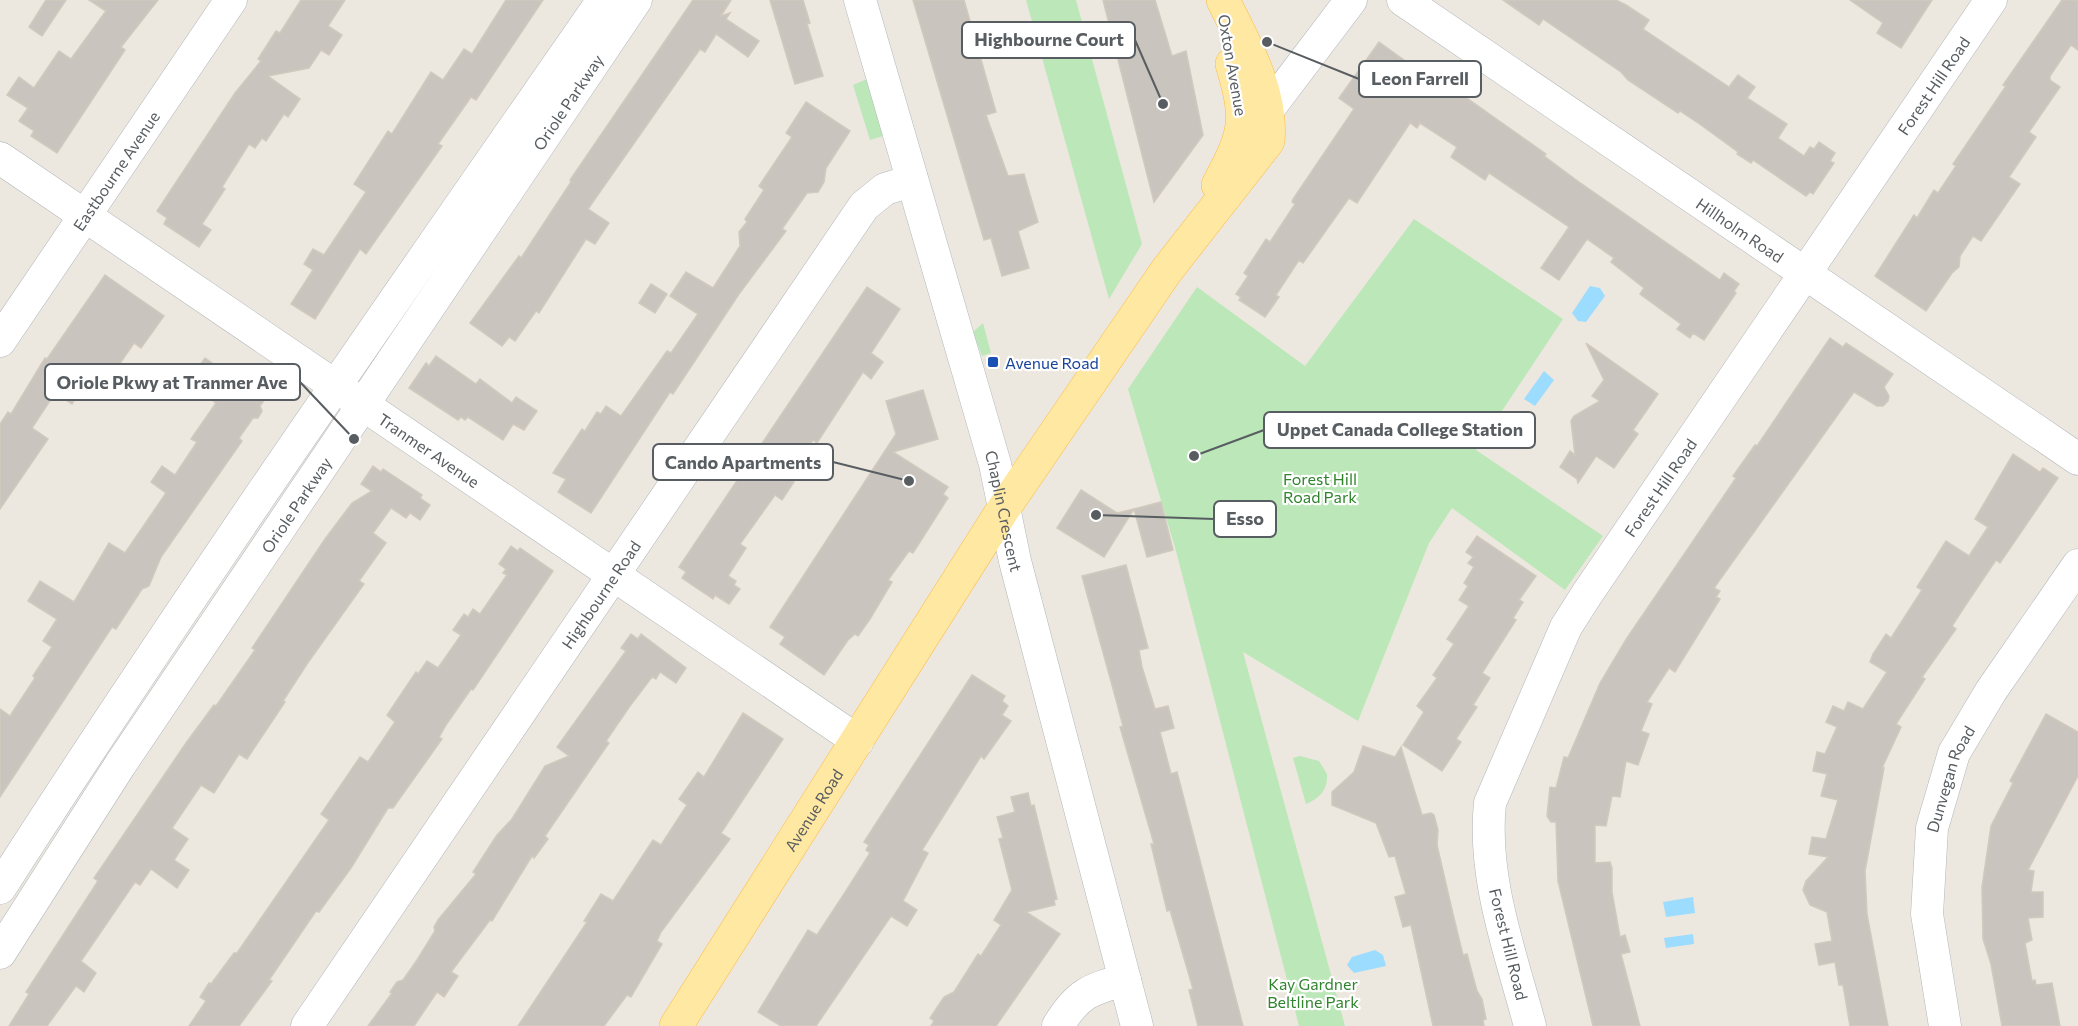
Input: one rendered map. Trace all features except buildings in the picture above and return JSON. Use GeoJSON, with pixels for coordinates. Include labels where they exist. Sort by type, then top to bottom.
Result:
{"type":"FeatureCollection","features":[{"type":"Feature","properties":{"kind":"main road","name":"Oxton Avenue"},"geometry":{"type":"LineString","coordinates":[[1223,0],[1246,49],[1268,125]]}},
{"type":"Feature","properties":{"kind":"main road","name":"Oxton Avenue"},"geometry":{"type":"LineString","coordinates":[[1223,0],[1228,51],[1244,115],[1243,133],[1230,163]]}},
{"type":"Feature","properties":{"kind":"main road","name":"Avenue Road"},"geometry":{"type":"LineString","coordinates":[[675,1026],[1004,508],[1193,237],[1268,125]]}},
{"type":"Feature","properties":{"kind":"main road","name":"Avenue Road"},"geometry":{"type":"LineString","coordinates":[[1193,237],[1230,163]]}},
{"type":"Feature","properties":{"kind":"street","name":"Eastbourne Avenue"},"geometry":{"type":"LineString","coordinates":[[0,341],[231,0]]}},
{"type":"Feature","properties":{"kind":"street","name":"Oriole Parkway"},"geometry":{"type":"LineString","coordinates":[[0,888],[97,737],[334,387],[603,0]]}},
{"type":"Feature","properties":{"kind":"street","name":"Oriole Parkway"},"geometry":{"type":"LineString","coordinates":[[0,953],[120,765],[636,0]]}},
{"type":"Feature","properties":{"kind":"street","name":"Chaplin Crescent"},"geometry":{"type":"LineString","coordinates":[[860,0],[995,464],[1015,561],[1137,1026]]}},
{"type":"Feature","properties":{"kind":"street","name":"Hillholm Road"},"geometry":{"type":"LineString","coordinates":[[1403,0],[2078,459]]}},
{"type":"Feature","properties":{"kind":"street","name":"Forest Hill Road"},"geometry":{"type":"LineString","coordinates":[[1530,1026],[1487,852],[1490,803],[1566,627],[1991,0]]}},
{"type":"Feature","properties":{"kind":"street","name":"Avenue Road"},"geometry":{"type":"LineString","coordinates":[[1230,163],[1268,125],[1296,103],[1346,8]]}},
{"type":"Feature","properties":{"kind":"street","name":"Tranmer Avenue"},"geometry":{"type":"LineString","coordinates":[[0,158],[858,741]]}},
{"type":"Feature","properties":{"kind":"street","name":"Highbourne Road"},"geometry":{"type":"LineString","coordinates":[[306,1026],[864,206],[885,189],[911,181]]}},
{"type":"Feature","properties":{"kind":"street","name":"Dunvegan Road"},"geometry":{"type":"LineString","coordinates":[[1945,1026],[1927,914],[1932,828],[1954,753],[1991,691],[2078,565]]}},
{"type":"Feature","properties":{"kind":"street"},"geometry":{"type":"LineString","coordinates":[[1058,1026],[1071,1005],[1080,997],[1101,986],[1125,980]]}},
{"type":"Feature","properties":{"kind":"green space"},"geometry":{"type":"Polygon","coordinates":[[[1026,0],[1076,0],[1142,244],[1109,299],[1026,0]]]}},
{"type":"Feature","properties":{"kind":"green space"},"geometry":{"type":"Polygon","coordinates":[[[867,79],[883,136],[870,140],[853,85],[867,79]]]}},
{"type":"Feature","properties":{"kind":"green space","name":"Forest Hill Road Park"},"geometry":{"type":"Polygon","coordinates":[[[1414,219],[1563,319],[1476,450],[1603,536],[1565,590],[1452,508],[1429,543],[1358,721],[1243,652],[1345,1026],[1299,1026],[1176,551],[1128,389],[1197,287],[1305,366],[1414,219]]]}},
{"type":"Feature","properties":{"kind":"green space"},"geometry":{"type":"Polygon","coordinates":[[[983,323],[991,353],[982,356],[973,332],[983,323]]]}},
{"type":"Feature","properties":{"kind":"green space"},"geometry":{"type":"Polygon","coordinates":[[[1300,756],[1319,761],[1327,774],[1326,785],[1322,793],[1306,804],[1293,758],[1300,756]]]}},
{"type":"Feature","properties":{"kind":"water"},"geometry":{"type":"Polygon","coordinates":[[[1590,286],[1600,288],[1605,296],[1586,322],[1578,321],[1572,313],[1590,286]]]}},
{"type":"Feature","properties":{"kind":"water"},"geometry":{"type":"Polygon","coordinates":[[[1544,371],[1554,380],[1535,406],[1524,399],[1544,371]]]}},
{"type":"Feature","properties":{"kind":"water"},"geometry":{"type":"Polygon","coordinates":[[[1693,897],[1695,913],[1666,917],[1663,902],[1693,897]]]}},
{"type":"Feature","properties":{"kind":"water"},"geometry":{"type":"Polygon","coordinates":[[[1693,934],[1694,944],[1666,948],[1664,938],[1693,934]]]}},
{"type":"Feature","properties":{"kind":"water"},"geometry":{"type":"Polygon","coordinates":[[[1375,950],[1383,955],[1386,966],[1354,973],[1347,965],[1352,957],[1375,950]]]}},
{"type":"Feature","properties":{"kind":"place","name":"Leon Farrell"},"geometry":{"type":"Point","coordinates":[1267,42]}},
{"type":"Feature","properties":{"kind":"place","name":"Highbourne Court"},"geometry":{"type":"Point","coordinates":[1163,104]}},
{"type":"Feature","properties":{"kind":"place","name":"Avenue Road"},"geometry":{"type":"Point","coordinates":[993,362]}},
{"type":"Feature","properties":{"kind":"place","name":"Oriole Pkwy at Tranmer Ave"},"geometry":{"type":"Point","coordinates":[354,439]}},
{"type":"Feature","properties":{"kind":"place","name":"Uppet Canada College Station"},"geometry":{"type":"Point","coordinates":[1194,456]}},
{"type":"Feature","properties":{"kind":"place","name":"Cando Apartments"},"geometry":{"type":"Point","coordinates":[909,481]}},
{"type":"Feature","properties":{"kind":"place","name":"Esso"},"geometry":{"type":"Point","coordinates":[1096,515]}},
{"type":"Feature","properties":{"kind":"park label","name":"Kay Gardner Beltline Park"},"geometry":{"type":"Point","coordinates":[1313,992]}}]}
